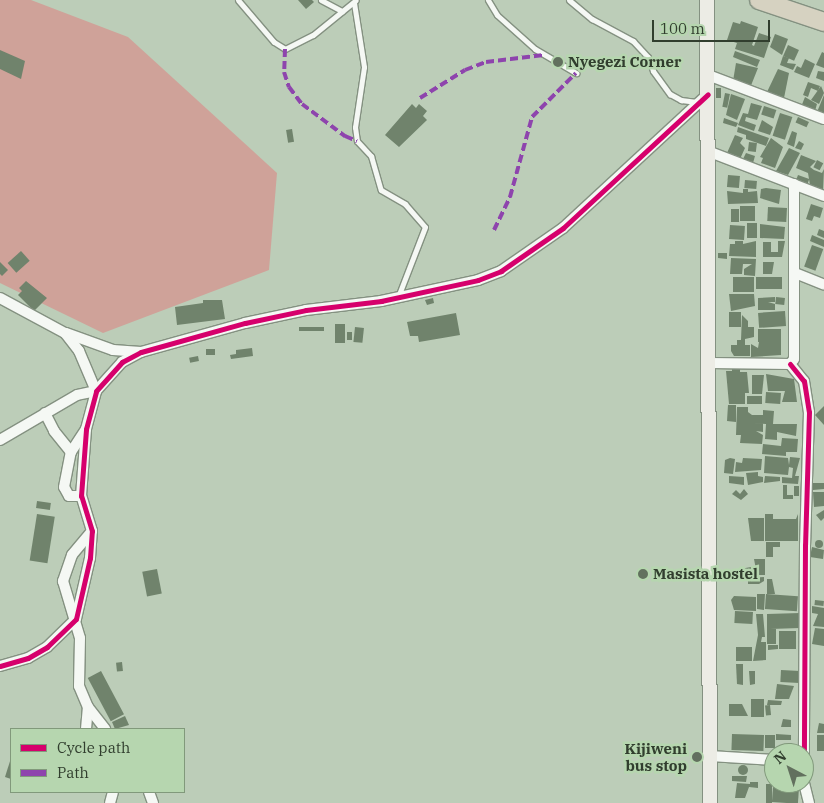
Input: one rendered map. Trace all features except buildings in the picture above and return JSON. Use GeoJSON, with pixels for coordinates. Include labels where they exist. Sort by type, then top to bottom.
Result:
{"type":"FeatureCollection","features":[{"type":"Feature","properties":{"kind":"highway"},"geometry":{"type":"LineString","coordinates":[[766,1],[824,22]]}},
{"type":"Feature","properties":{"kind":"main road"},"geometry":{"type":"LineString","coordinates":[[707,0],[708,74],[703,98],[710,152],[710,803]]}},
{"type":"Feature","properties":{"kind":"street"},"geometry":{"type":"LineString","coordinates":[[708,74],[824,119]]}},
{"type":"Feature","properties":{"kind":"street"},"geometry":{"type":"LineString","coordinates":[[0,666],[28,658],[47,647],[76,619],[90,558],[92,531],[81,496],[86,428],[96,391],[122,362],[141,352],[298,312],[398,298],[478,280],[501,271],[534,250],[642,158],[703,98]]}},
{"type":"Feature","properties":{"kind":"street"},"geometry":{"type":"LineString","coordinates":[[710,152],[824,196]]}},
{"type":"Feature","properties":{"kind":"street"},"geometry":{"type":"LineString","coordinates":[[790,364],[796,352],[794,184]]}},
{"type":"Feature","properties":{"kind":"street"},"geometry":{"type":"LineString","coordinates":[[795,273],[824,286]]}},
{"type":"Feature","properties":{"kind":"street"},"geometry":{"type":"LineString","coordinates":[[0,298],[65,332],[113,350],[141,352]]}},
{"type":"Feature","properties":{"kind":"street"},"geometry":{"type":"LineString","coordinates":[[65,332],[79,351],[96,391]]}},
{"type":"Feature","properties":{"kind":"street"},"geometry":{"type":"LineString","coordinates":[[710,363],[790,364],[804,381],[809,412],[805,545],[804,743]]}},
{"type":"Feature","properties":{"kind":"street"},"geometry":{"type":"LineString","coordinates":[[0,440],[77,395],[96,391]]}},
{"type":"Feature","properties":{"kind":"street"},"geometry":{"type":"LineString","coordinates":[[45,413],[54,431],[71,452]]}},
{"type":"Feature","properties":{"kind":"street"},"geometry":{"type":"LineString","coordinates":[[81,496],[69,496],[64,487],[71,452],[86,428]]}},
{"type":"Feature","properties":{"kind":"street"},"geometry":{"type":"LineString","coordinates":[[92,531],[72,555],[63,581],[76,619],[80,638],[79,686],[88,707],[103,728]]}},
{"type":"Feature","properties":{"kind":"street"},"geometry":{"type":"LineString","coordinates":[[86,728],[88,707]]}},
{"type":"Feature","properties":{"kind":"street"},"geometry":{"type":"LineString","coordinates":[[710,756],[764,759]]}},
{"type":"Feature","properties":{"kind":"lane"},"geometry":{"type":"LineString","coordinates":[[238,0],[274,42],[285,49],[313,35],[355,1],[364,67],[355,127],[358,141],[371,156],[381,190],[405,204],[426,227],[398,298]]}},
{"type":"Feature","properties":{"kind":"lane"},"geometry":{"type":"LineString","coordinates":[[321,0],[342,11]]}},
{"type":"Feature","properties":{"kind":"lane"},"geometry":{"type":"LineString","coordinates":[[488,0],[497,15],[535,49],[576,72]]}},
{"type":"Feature","properties":{"kind":"lane"},"geometry":{"type":"LineString","coordinates":[[568,0],[592,19],[633,41],[648,57],[653,71],[670,94],[681,100],[703,98]]}},
{"type":"Feature","properties":{"kind":"shaded area"},"geometry":{"type":"Polygon","coordinates":[[[0,0],[31,0],[128,37],[277,173],[269,270],[103,333],[0,283],[0,0]]]}},
{"type":"Feature","properties":{"kind":"marked path"},"geometry":{"type":"LineString","coordinates":[[285,49],[284,72],[289,87],[302,104],[345,136],[357,141]]}},
{"type":"Feature","properties":{"kind":"marked path"},"geometry":{"type":"LineString","coordinates":[[420,98],[465,70],[486,62],[544,55]]}},
{"type":"Feature","properties":{"kind":"marked path"},"geometry":{"type":"LineString","coordinates":[[494,230],[510,197],[532,117],[576,73]]}},
{"type":"Feature","properties":{"kind":"cycle path"},"geometry":{"type":"LineString","coordinates":[[0,666],[28,658],[47,647],[76,619],[90,558],[92,531],[81,496],[86,429],[96,391],[122,362],[141,352],[245,323],[306,310],[381,301],[478,280],[501,271],[563,228],[708,94]]}},
{"type":"Feature","properties":{"kind":"cycle path"},"geometry":{"type":"LineString","coordinates":[[790,364],[804,381],[809,412],[805,545],[804,743]]}},
{"type":"Feature","properties":{"kind":"place","name":"Nyegezi Corner"},"geometry":{"type":"Point","coordinates":[558,62]}},
{"type":"Feature","properties":{"kind":"place","name":"Masista hostel"},"geometry":{"type":"Point","coordinates":[643,574]}},
{"type":"Feature","properties":{"kind":"place","name":"Kijiweni bus stop"},"geometry":{"type":"Point","coordinates":[697,757]}}]}
